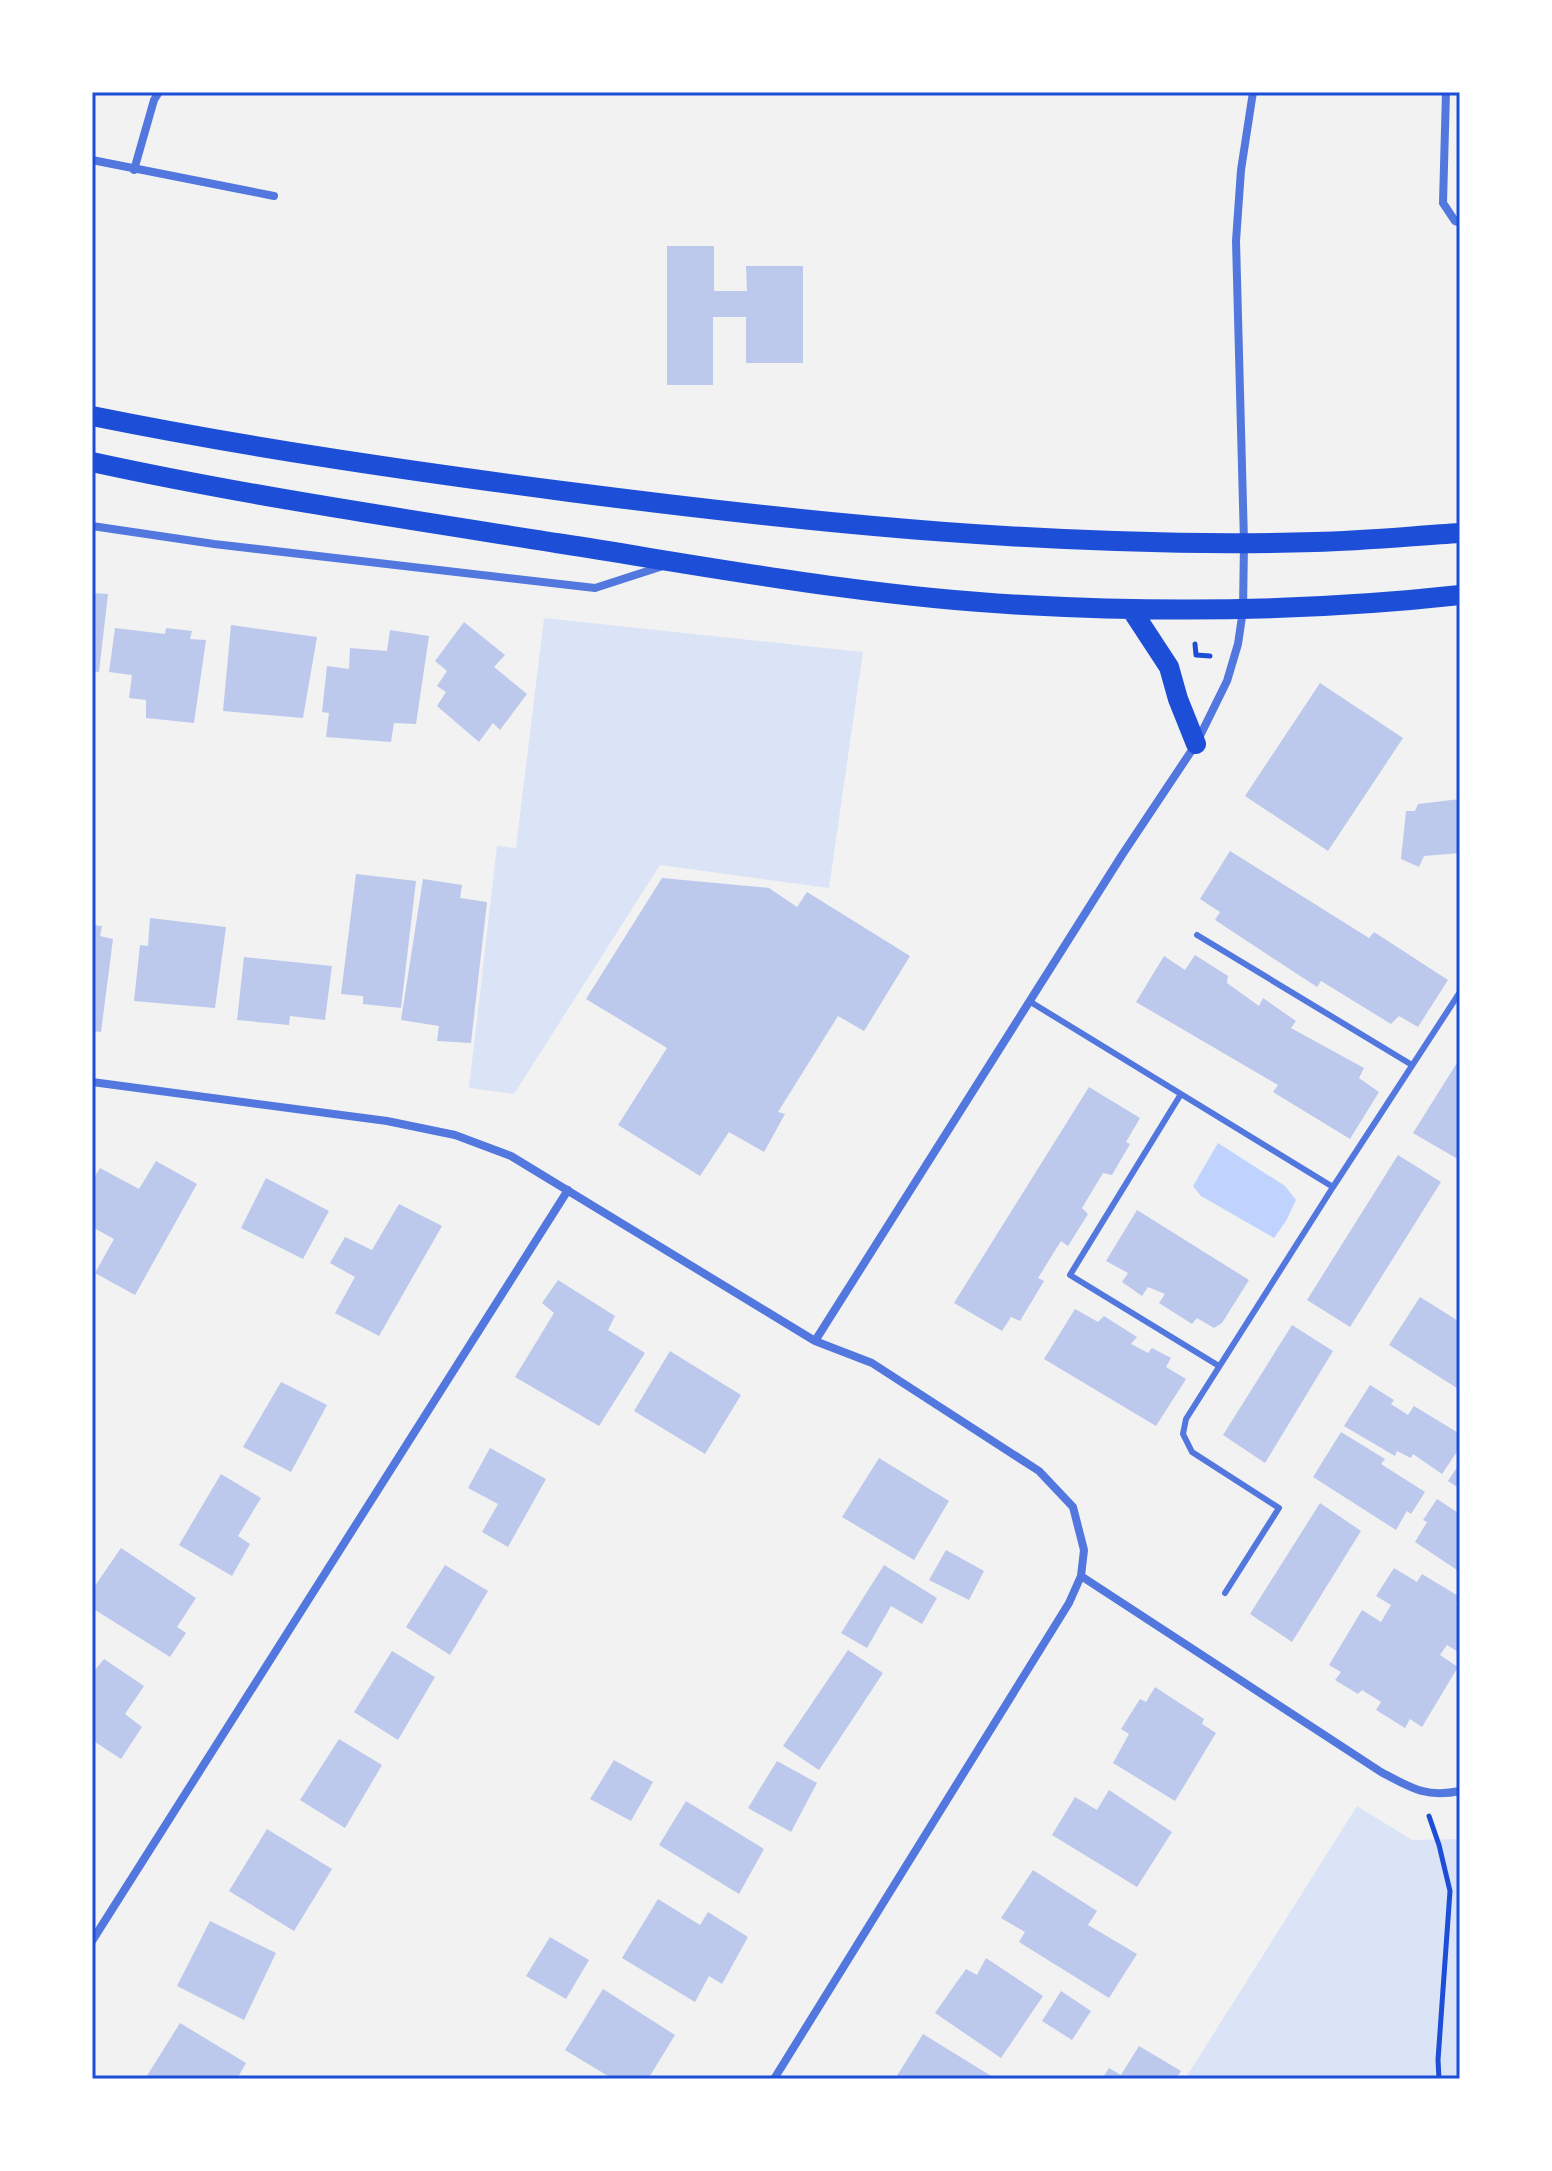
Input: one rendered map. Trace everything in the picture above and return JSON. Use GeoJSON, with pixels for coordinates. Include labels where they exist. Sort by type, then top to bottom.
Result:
{"type":"FeatureCollection","features":[{"type":"Feature","properties":{"kind":"main road"},"geometry":{"type":"LineString","coordinates":[[92,416],[198,437],[442,475],[732,512],[1045,538],[1317,542],[1460,533]]}},
{"type":"Feature","properties":{"kind":"main road"},"geometry":{"type":"LineString","coordinates":[[92,462],[277,497],[804,583],[942,598],[1023,605],[1243,610],[1310,608],[1460,595]]}},
{"type":"Feature","properties":{"kind":"main road"},"geometry":{"type":"LineString","coordinates":[[1131,609],[1169,667],[1196,744]]}},
{"type":"Feature","properties":{"kind":"street"},"geometry":{"type":"LineString","coordinates":[[134,170],[159,92]]}},
{"type":"Feature","properties":{"kind":"street"},"geometry":{"type":"LineString","coordinates":[[815,1341],[1029,1001],[1196,744],[1227,681],[1238,644],[1243,610],[1236,241],[1241,170],[1253,92]]}},
{"type":"Feature","properties":{"kind":"street"},"geometry":{"type":"LineString","coordinates":[[1446,92],[1443,203],[1455,221],[1460,223]]}},
{"type":"Feature","properties":{"kind":"street"},"geometry":{"type":"LineString","coordinates":[[92,160],[274,196]]}},
{"type":"Feature","properties":{"kind":"street"},"geometry":{"type":"LineString","coordinates":[[92,526],[214,544],[595,588],[675,562]]}},
{"type":"Feature","properties":{"kind":"street"},"geometry":{"type":"LineString","coordinates":[[92,1082],[387,1121],[455,1135],[511,1156],[815,1341],[872,1363],[1039,1471],[1073,1507],[1084,1550],[1081,1576],[1069,1603],[774,2079]]}},
{"type":"Feature","properties":{"kind":"street"},"geometry":{"type":"LineString","coordinates":[[92,1941],[568,1190]]}},
{"type":"Feature","properties":{"kind":"street"},"geometry":{"type":"LineString","coordinates":[[1081,1576],[1381,1772],[1421,1793],[1460,1791]]}},
{"type":"Feature","properties":{"kind":"lane"},"geometry":{"type":"LineString","coordinates":[[1197,935],[1412,1065]]}},
{"type":"Feature","properties":{"kind":"lane"},"geometry":{"type":"LineString","coordinates":[[1225,1593],[1279,1508],[1192,1452],[1183,1434],[1186,1419],[1460,992]]}},
{"type":"Feature","properties":{"kind":"lane"},"geometry":{"type":"LineString","coordinates":[[1029,1001],[1333,1187]]}},
{"type":"Feature","properties":{"kind":"lane"},"geometry":{"type":"LineString","coordinates":[[1181,1094],[1070,1275],[1219,1366]]}},
{"type":"Feature","properties":{"kind":"path"},"geometry":{"type":"LineString","coordinates":[[1195,644],[1196,655],[1211,656]]}},
{"type":"Feature","properties":{"kind":"path"},"geometry":{"type":"LineString","coordinates":[[1421,1793],[1439,1845],[1450,1891],[1439,2079]]}},
{"type":"Feature","properties":{"kind":"shaded area"},"geometry":{"type":"Polygon","coordinates":[[[544,618],[863,652],[829,888],[660,865],[514,1094],[469,1088],[497,846],[516,848],[544,618]]]}},
{"type":"Feature","properties":{"kind":"shaded area"},"geometry":{"type":"Polygon","coordinates":[[[1357,1806],[1412,1840],[1460,1839],[1460,2079],[1185,2079],[1357,1806]]]}},
{"type":"Feature","properties":{"kind":"water"},"geometry":{"type":"Polygon","coordinates":[[[1218,1143],[1285,1186],[1296,1200],[1274,1238],[1201,1196],[1193,1186],[1218,1143]]]}},
{"type":"Feature","properties":{"kind":"building"},"geometry":{"type":"Polygon","coordinates":[[[667,246],[714,246],[714,291],[747,291],[746,266],[803,266],[803,363],[746,363],[746,317],[713,317],[713,385],[667,385],[667,246]]]}},
{"type":"Feature","properties":{"kind":"building"},"geometry":{"type":"Polygon","coordinates":[[[92,593],[108,594],[99,672],[92,671],[92,593]]]}},
{"type":"Feature","properties":{"kind":"building"},"geometry":{"type":"Polygon","coordinates":[[[464,622],[505,655],[494,667],[527,694],[500,730],[493,723],[479,742],[437,706],[446,692],[437,686],[447,671],[435,661],[464,622]]]}},
{"type":"Feature","properties":{"kind":"building"},"geometry":{"type":"Polygon","coordinates":[[[231,625],[317,637],[303,718],[223,711],[231,625]]]}},
{"type":"Feature","properties":{"kind":"building"},"geometry":{"type":"Polygon","coordinates":[[[115,628],[165,634],[166,628],[192,631],[190,639],[206,640],[194,723],[146,718],[146,700],[129,698],[132,675],[109,672],[115,628]]]}},
{"type":"Feature","properties":{"kind":"building"},"geometry":{"type":"Polygon","coordinates":[[[390,630],[429,636],[416,724],[394,723],[391,742],[326,737],[329,713],[322,712],[327,666],[349,669],[350,648],[387,651],[390,630]]]}},
{"type":"Feature","properties":{"kind":"building"},"geometry":{"type":"Polygon","coordinates":[[[1320,683],[1403,738],[1328,851],[1245,796],[1320,683]]]}},
{"type":"Feature","properties":{"kind":"building"},"geometry":{"type":"Polygon","coordinates":[[[1460,799],[1460,853],[1424,856],[1419,867],[1401,859],[1406,811],[1415,811],[1418,804],[1460,799]]]}},
{"type":"Feature","properties":{"kind":"building"},"geometry":{"type":"Polygon","coordinates":[[[1230,851],[1369,938],[1374,932],[1448,980],[1418,1027],[1399,1016],[1391,1024],[1321,981],[1317,987],[1215,920],[1220,912],[1200,899],[1230,851]]]}},
{"type":"Feature","properties":{"kind":"building"},"geometry":{"type":"Polygon","coordinates":[[[356,874],[416,881],[401,1008],[363,1004],[363,996],[341,994],[356,874]]]}},
{"type":"Feature","properties":{"kind":"building"},"geometry":{"type":"Polygon","coordinates":[[[662,878],[769,888],[797,907],[807,892],[910,956],[864,1031],[838,1016],[778,1112],[785,1114],[764,1152],[729,1132],[700,1176],[618,1125],[667,1048],[586,999],[662,878]]]}},
{"type":"Feature","properties":{"kind":"building"},"geometry":{"type":"Polygon","coordinates":[[[423,879],[462,885],[460,898],[487,902],[471,1043],[437,1041],[439,1026],[401,1020],[423,879]]]}},
{"type":"Feature","properties":{"kind":"building"},"geometry":{"type":"Polygon","coordinates":[[[150,918],[226,927],[215,1008],[134,1001],[140,945],[148,946],[150,918]]]}},
{"type":"Feature","properties":{"kind":"building"},"geometry":{"type":"Polygon","coordinates":[[[92,925],[102,926],[100,936],[113,939],[101,1032],[92,1031],[92,925]]]}},
{"type":"Feature","properties":{"kind":"building"},"geometry":{"type":"Polygon","coordinates":[[[1195,955],[1228,976],[1227,983],[1259,1006],[1263,998],[1296,1021],[1291,1028],[1364,1068],[1359,1078],[1379,1092],[1350,1139],[1273,1092],[1278,1085],[1136,1002],[1164,956],[1185,970],[1195,955]]]}},
{"type":"Feature","properties":{"kind":"building"},"geometry":{"type":"Polygon","coordinates":[[[244,957],[332,966],[325,1020],[290,1016],[289,1025],[237,1020],[244,957]]]}},
{"type":"Feature","properties":{"kind":"building"},"geometry":{"type":"Polygon","coordinates":[[[1460,1058],[1460,1152],[1456,1158],[1413,1133],[1460,1058]]]}},
{"type":"Feature","properties":{"kind":"building"},"geometry":{"type":"Polygon","coordinates":[[[1089,1087],[1140,1118],[1126,1142],[1130,1144],[1112,1175],[1103,1173],[1082,1208],[1088,1214],[1068,1246],[1061,1241],[1038,1278],[1044,1281],[1020,1321],[1011,1317],[1002,1331],[954,1303],[1089,1087]]]}},
{"type":"Feature","properties":{"kind":"building"},"geometry":{"type":"Polygon","coordinates":[[[1398,1155],[1441,1182],[1350,1327],[1307,1300],[1398,1155]]]}},
{"type":"Feature","properties":{"kind":"building"},"geometry":{"type":"Polygon","coordinates":[[[156,1161],[197,1184],[135,1295],[95,1273],[114,1239],[92,1227],[92,1181],[100,1168],[139,1189],[156,1161]]]}},
{"type":"Feature","properties":{"kind":"building"},"geometry":{"type":"Polygon","coordinates":[[[266,1178],[329,1211],[303,1259],[241,1228],[266,1178]]]}},
{"type":"Feature","properties":{"kind":"building"},"geometry":{"type":"Polygon","coordinates":[[[399,1204],[442,1226],[379,1336],[335,1313],[355,1277],[330,1263],[345,1237],[372,1250],[399,1204]]]}},
{"type":"Feature","properties":{"kind":"building"},"geometry":{"type":"Polygon","coordinates":[[[1137,1210],[1249,1280],[1222,1323],[1214,1328],[1197,1318],[1192,1324],[1159,1303],[1165,1294],[1148,1287],[1142,1296],[1122,1282],[1128,1273],[1106,1261],[1137,1210]]]}},
{"type":"Feature","properties":{"kind":"building"},"geometry":{"type":"Polygon","coordinates":[[[558,1280],[615,1316],[608,1330],[645,1353],[599,1426],[515,1377],[554,1313],[542,1303],[558,1280]]]}},
{"type":"Feature","properties":{"kind":"building"},"geometry":{"type":"Polygon","coordinates":[[[1420,1297],[1460,1322],[1460,1390],[1389,1345],[1420,1297]]]}},
{"type":"Feature","properties":{"kind":"building"},"geometry":{"type":"Polygon","coordinates":[[[1075,1309],[1098,1322],[1104,1316],[1137,1337],[1131,1344],[1148,1353],[1152,1348],[1171,1358],[1166,1367],[1186,1379],[1156,1426],[1044,1359],[1075,1309]]]}},
{"type":"Feature","properties":{"kind":"building"},"geometry":{"type":"Polygon","coordinates":[[[1292,1325],[1333,1351],[1265,1463],[1223,1435],[1292,1325]]]}},
{"type":"Feature","properties":{"kind":"building"},"geometry":{"type":"Polygon","coordinates":[[[670,1351],[741,1395],[705,1454],[634,1411],[670,1351]]]}},
{"type":"Feature","properties":{"kind":"building"},"geometry":{"type":"Polygon","coordinates":[[[281,1382],[327,1405],[291,1472],[243,1447],[281,1382]]]}},
{"type":"Feature","properties":{"kind":"building"},"geometry":{"type":"Polygon","coordinates":[[[1370,1385],[1394,1400],[1391,1404],[1408,1415],[1414,1406],[1460,1434],[1460,1447],[1442,1474],[1413,1454],[1411,1458],[1397,1451],[1395,1456],[1344,1426],[1370,1385]]]}},
{"type":"Feature","properties":{"kind":"building"},"geometry":{"type":"Polygon","coordinates":[[[1341,1432],[1385,1459],[1381,1464],[1425,1492],[1411,1514],[1407,1511],[1396,1530],[1313,1477],[1341,1432]]]}},
{"type":"Feature","properties":{"kind":"building"},"geometry":{"type":"Polygon","coordinates":[[[490,1448],[546,1479],[508,1547],[482,1532],[498,1504],[468,1488],[490,1448]]]}},
{"type":"Feature","properties":{"kind":"building"},"geometry":{"type":"Polygon","coordinates":[[[879,1458],[949,1501],[914,1560],[842,1517],[879,1458]]]}},
{"type":"Feature","properties":{"kind":"building"},"geometry":{"type":"Polygon","coordinates":[[[1460,1463],[1460,1489],[1448,1481],[1460,1463]]]}},
{"type":"Feature","properties":{"kind":"building"},"geometry":{"type":"Polygon","coordinates":[[[221,1474],[261,1498],[238,1536],[250,1544],[232,1576],[179,1545],[221,1474]]]}},
{"type":"Feature","properties":{"kind":"building"},"geometry":{"type":"Polygon","coordinates":[[[1437,1499],[1460,1514],[1460,1572],[1415,1542],[1427,1522],[1423,1520],[1437,1499]]]}},
{"type":"Feature","properties":{"kind":"building"},"geometry":{"type":"Polygon","coordinates":[[[1320,1503],[1361,1531],[1292,1642],[1250,1614],[1320,1503]]]}},
{"type":"Feature","properties":{"kind":"building"},"geometry":{"type":"Polygon","coordinates":[[[121,1548],[196,1598],[177,1627],[186,1633],[170,1657],[92,1608],[92,1590],[121,1548]]]}},
{"type":"Feature","properties":{"kind":"building"},"geometry":{"type":"Polygon","coordinates":[[[946,1550],[984,1571],[969,1600],[929,1580],[946,1550]]]}},
{"type":"Feature","properties":{"kind":"building"},"geometry":{"type":"Polygon","coordinates":[[[445,1565],[488,1591],[450,1655],[406,1627],[445,1565]]]}},
{"type":"Feature","properties":{"kind":"building"},"geometry":{"type":"Polygon","coordinates":[[[884,1565],[937,1598],[922,1624],[891,1606],[867,1648],[841,1633],[884,1565]]]}},
{"type":"Feature","properties":{"kind":"building"},"geometry":{"type":"Polygon","coordinates":[[[1394,1568],[1417,1582],[1422,1574],[1460,1597],[1456,1605],[1460,1607],[1460,1653],[1447,1645],[1440,1655],[1458,1667],[1422,1727],[1410,1719],[1405,1728],[1376,1710],[1381,1702],[1362,1690],[1358,1694],[1335,1680],[1341,1672],[1329,1665],[1362,1610],[1381,1622],[1391,1605],[1376,1596],[1394,1568]]]}},
{"type":"Feature","properties":{"kind":"building"},"geometry":{"type":"Polygon","coordinates":[[[848,1650],[883,1673],[819,1770],[783,1746],[848,1650]]]}},
{"type":"Feature","properties":{"kind":"building"},"geometry":{"type":"Polygon","coordinates":[[[392,1651],[435,1677],[398,1740],[354,1712],[392,1651]]]}},
{"type":"Feature","properties":{"kind":"building"},"geometry":{"type":"Polygon","coordinates":[[[104,1659],[144,1686],[125,1714],[142,1727],[121,1759],[92,1740],[92,1669],[95,1670],[104,1659]]]}},
{"type":"Feature","properties":{"kind":"building"},"geometry":{"type":"Polygon","coordinates":[[[1155,1687],[1204,1719],[1202,1724],[1216,1733],[1175,1801],[1113,1763],[1129,1734],[1121,1729],[1140,1699],[1146,1702],[1155,1687]]]}},
{"type":"Feature","properties":{"kind":"building"},"geometry":{"type":"Polygon","coordinates":[[[339,1739],[382,1765],[345,1828],[300,1800],[339,1739]]]}},
{"type":"Feature","properties":{"kind":"building"},"geometry":{"type":"Polygon","coordinates":[[[614,1760],[653,1782],[631,1821],[590,1799],[614,1760]]]}},
{"type":"Feature","properties":{"kind":"building"},"geometry":{"type":"Polygon","coordinates":[[[777,1761],[817,1783],[791,1832],[748,1808],[777,1761]]]}},
{"type":"Feature","properties":{"kind":"building"},"geometry":{"type":"Polygon","coordinates":[[[1109,1790],[1172,1832],[1137,1887],[1052,1835],[1075,1797],[1097,1810],[1109,1790]]]}},
{"type":"Feature","properties":{"kind":"building"},"geometry":{"type":"Polygon","coordinates":[[[686,1801],[764,1849],[739,1894],[659,1845],[686,1801]]]}},
{"type":"Feature","properties":{"kind":"building"},"geometry":{"type":"Polygon","coordinates":[[[267,1829],[332,1869],[294,1931],[229,1891],[267,1829]]]}},
{"type":"Feature","properties":{"kind":"building"},"geometry":{"type":"Polygon","coordinates":[[[1033,1870],[1097,1911],[1088,1925],[1137,1954],[1109,1998],[1019,1942],[1025,1932],[1001,1918],[1033,1870]]]}},
{"type":"Feature","properties":{"kind":"building"},"geometry":{"type":"Polygon","coordinates":[[[658,1899],[700,1925],[708,1912],[748,1937],[722,1984],[709,1976],[695,2002],[622,1958],[658,1899]]]}},
{"type":"Feature","properties":{"kind":"building"},"geometry":{"type":"Polygon","coordinates":[[[210,1921],[276,1953],[244,2020],[177,1986],[210,1921]]]}},
{"type":"Feature","properties":{"kind":"building"},"geometry":{"type":"Polygon","coordinates":[[[550,1937],[589,1960],[566,1999],[526,1976],[550,1937]]]}},
{"type":"Feature","properties":{"kind":"building"},"geometry":{"type":"Polygon","coordinates":[[[986,1958],[1043,1996],[1001,2058],[935,2013],[966,1969],[977,1975],[986,1958]]]}},
{"type":"Feature","properties":{"kind":"building"},"geometry":{"type":"Polygon","coordinates":[[[603,1989],[675,2035],[648,2079],[613,2079],[565,2050],[603,1989]]]}},
{"type":"Feature","properties":{"kind":"building"},"geometry":{"type":"Polygon","coordinates":[[[1061,1991],[1091,2011],[1072,2040],[1042,2021],[1061,1991]]]}},
{"type":"Feature","properties":{"kind":"building"},"geometry":{"type":"Polygon","coordinates":[[[180,2023],[246,2063],[237,2079],[145,2079],[180,2023]]]}},
{"type":"Feature","properties":{"kind":"building"},"geometry":{"type":"Polygon","coordinates":[[[923,2034],[996,2079],[895,2079],[923,2034]]]}},
{"type":"Feature","properties":{"kind":"building"},"geometry":{"type":"Polygon","coordinates":[[[1139,2046],[1181,2071],[1176,2079],[1102,2079],[1109,2068],[1121,2075],[1139,2046]]]}}]}
